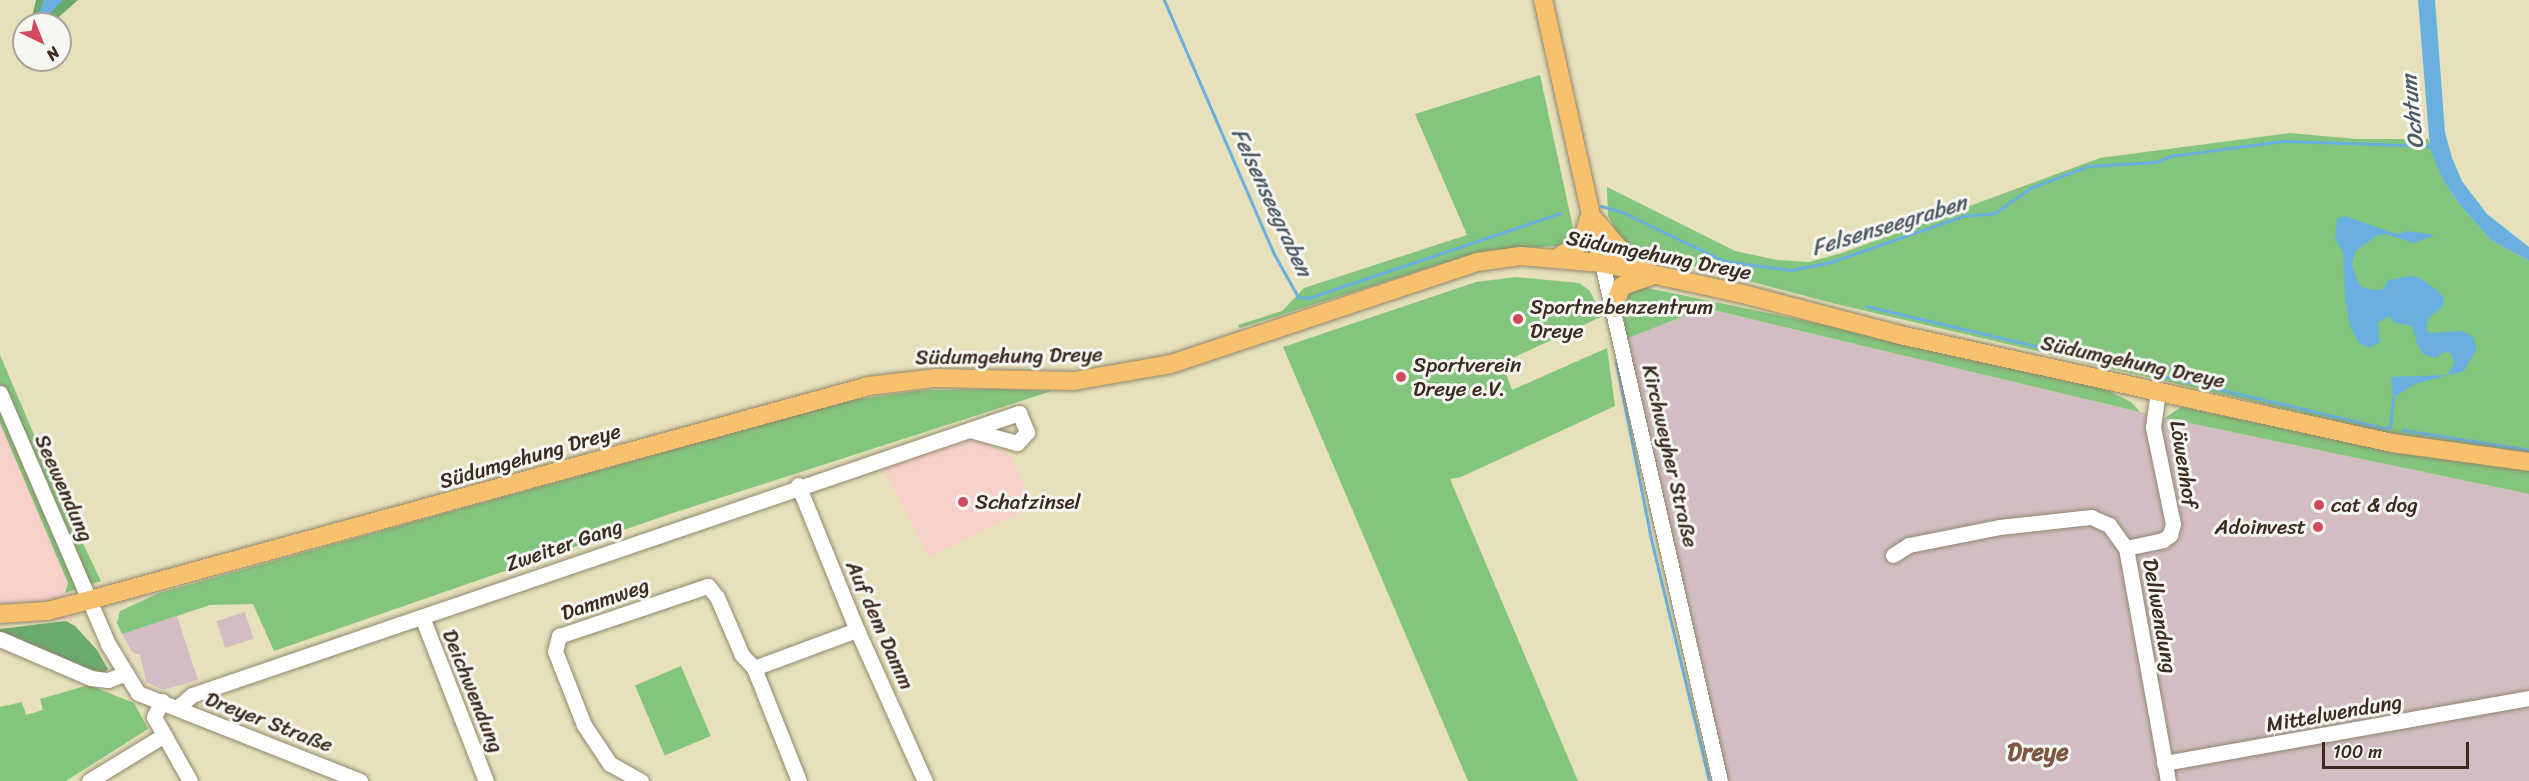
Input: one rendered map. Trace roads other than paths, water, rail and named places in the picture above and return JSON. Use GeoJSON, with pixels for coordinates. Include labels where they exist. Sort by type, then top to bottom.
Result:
{"type":"FeatureCollection","features":[{"type":"Feature","properties":{"kind":"main road","name":"Kirchweyher Straße"},"geometry":{"type":"LineString","coordinates":[[1544,0],[1589,213],[1602,263]]}},
{"type":"Feature","properties":{"kind":"main road"},"geometry":{"type":"LineString","coordinates":[[1557,258],[1581,243],[1588,230],[1589,213]]}},
{"type":"Feature","properties":{"kind":"main road"},"geometry":{"type":"LineString","coordinates":[[1589,213],[1623,254],[1659,276]]}},
{"type":"Feature","properties":{"kind":"main road","name":"Südumgehung Dreye"},"geometry":{"type":"LineString","coordinates":[[0,614],[46,611],[90,600],[869,386],[935,378],[1074,381],[1117,376],[1192,357],[1477,262],[1521,256],[1602,263],[1900,335],[2392,443],[2529,462]]}},
{"type":"Feature","properties":{"kind":"main road"},"geometry":{"type":"LineString","coordinates":[[1613,308],[1622,286],[1659,276]]}},
{"type":"Feature","properties":{"kind":"street","name":"Kirchweyher Straße"},"geometry":{"type":"LineString","coordinates":[[1602,263],[1720,781]]}},
{"type":"Feature","properties":{"kind":"street","name":"Löwenhof"},"geometry":{"type":"LineString","coordinates":[[2126,548],[2163,540],[2170,535],[2173,524],[2153,427],[2158,390]]}},
{"type":"Feature","properties":{"kind":"street","name":"Seewendung"},"geometry":{"type":"LineString","coordinates":[[0,393],[90,600],[126,673]]}},
{"type":"Feature","properties":{"kind":"street","name":"Zweiter Gang"},"geometry":{"type":"LineString","coordinates":[[177,708],[192,695],[798,485],[970,430]]}},
{"type":"Feature","properties":{"kind":"street","name":"Auf dem Damm"},"geometry":{"type":"LineString","coordinates":[[798,485],[857,630],[925,781]]}},
{"type":"Feature","properties":{"kind":"street","name":"Dellwendung"},"geometry":{"type":"LineString","coordinates":[[1893,555],[1909,545],[2000,527],[2091,517],[2109,525],[2126,548],[2164,763]]}},
{"type":"Feature","properties":{"kind":"street","name":"Dammweg"},"geometry":{"type":"LineString","coordinates":[[641,781],[610,764],[584,725],[555,651],[559,636],[708,586],[717,597],[742,655],[754,668],[799,781]]}},
{"type":"Feature","properties":{"kind":"street","name":"Deichwendung"},"geometry":{"type":"LineString","coordinates":[[422,617],[486,781]]}},
{"type":"Feature","properties":{"kind":"street"},"geometry":{"type":"LineString","coordinates":[[754,668],[857,630]]}},
{"type":"Feature","properties":{"kind":"street"},"geometry":{"type":"LineString","coordinates":[[0,639],[91,678],[108,680],[126,673]]}},
{"type":"Feature","properties":{"kind":"street","name":"Dreyer Straße"},"geometry":{"type":"LineString","coordinates":[[126,673],[138,693],[177,708],[197,720],[360,781]]}},
{"type":"Feature","properties":{"kind":"street","name":"Mittelwendung"},"geometry":{"type":"LineString","coordinates":[[2164,763],[2529,699]]}},
{"type":"Feature","properties":{"kind":"street"},"geometry":{"type":"LineString","coordinates":[[162,702],[154,717],[190,781]]}},
{"type":"Feature","properties":{"kind":"street"},"geometry":{"type":"LineString","coordinates":[[89,781],[164,735]]}},
{"type":"Feature","properties":{"kind":"street"},"geometry":{"type":"LineString","coordinates":[[2164,763],[2168,781]]}},
{"type":"Feature","properties":{"kind":"water"},"geometry":{"type":"Polygon","coordinates":[[[44,0],[63,0],[52,12],[39,12],[44,0]]]}},
{"type":"Feature","properties":{"kind":"water"},"geometry":{"type":"Polygon","coordinates":[[[2418,0],[2435,0],[2445,132],[2452,158],[2462,181],[2487,214],[2529,247],[2529,261],[2491,240],[2464,210],[2444,182],[2430,149],[2418,0]]]}},
{"type":"Feature","properties":{"kind":"water"},"geometry":{"type":"Polygon","coordinates":[[[2345,216],[2396,234],[2409,231],[2435,235],[2414,243],[2385,234],[2376,236],[2355,252],[2352,265],[2360,286],[2367,289],[2382,290],[2389,280],[2409,276],[2420,278],[2437,290],[2444,298],[2443,306],[2428,319],[2426,329],[2429,333],[2463,331],[2473,337],[2477,349],[2464,371],[2415,384],[2393,398],[2391,377],[2447,375],[2455,362],[2450,353],[2444,352],[2436,358],[2425,355],[2418,347],[2412,326],[2395,323],[2389,316],[2377,323],[2380,342],[2368,348],[2358,342],[2350,326],[2345,299],[2343,252],[2335,239],[2337,219],[2345,216]]]}},
{"type":"Feature","properties":{"kind":"waterway","name":"Felsenseegraben"},"geometry":{"type":"LineString","coordinates":[[1164,0],[1274,254],[1298,297],[1308,298],[1560,213]]}},
{"type":"Feature","properties":{"kind":"waterway","name":"Felsenseegraben"},"geometry":{"type":"LineString","coordinates":[[1601,206],[1620,211],[1724,261],[1791,270],[1831,262],[1963,216],[1995,213],[2030,188],[2088,166],[2156,162],[2171,156],[2282,141],[2432,146]]}},
{"type":"Feature","properties":{"kind":"waterway"},"geometry":{"type":"LineString","coordinates":[[1866,306],[2384,428],[2390,427],[2393,398]]}},
{"type":"Feature","properties":{"kind":"waterway"},"geometry":{"type":"LineString","coordinates":[[1616,362],[1652,543],[1709,781]]}},
{"type":"Feature","properties":{"kind":"waterway"},"geometry":{"type":"LineString","coordinates":[[2403,430],[2529,450]]}},
{"type":"Feature","properties":{"kind":"place","name":"Sportnebenzentrum Dreye"},"geometry":{"type":"Point","coordinates":[1518,319]}},
{"type":"Feature","properties":{"kind":"place","name":"Sportverein Dreye e.V."},"geometry":{"type":"Point","coordinates":[1401,377]}},
{"type":"Feature","properties":{"kind":"place","name":"Schatzinsel"},"geometry":{"type":"Point","coordinates":[963,502]}},
{"type":"Feature","properties":{"kind":"place","name":"cat & dog"},"geometry":{"type":"Point","coordinates":[2319,505]}},
{"type":"Feature","properties":{"kind":"place","name":"Adoinvest"},"geometry":{"type":"Point","coordinates":[2318,527]}},
{"type":"Feature","properties":{"kind":"district","name":"Dreye"},"geometry":{"type":"Point","coordinates":[2038,753]}},
{"type":"Feature","properties":{"kind":"water label","name":"Ochtum"},"geometry":{"type":"Point","coordinates":[2412,112]}}]}
